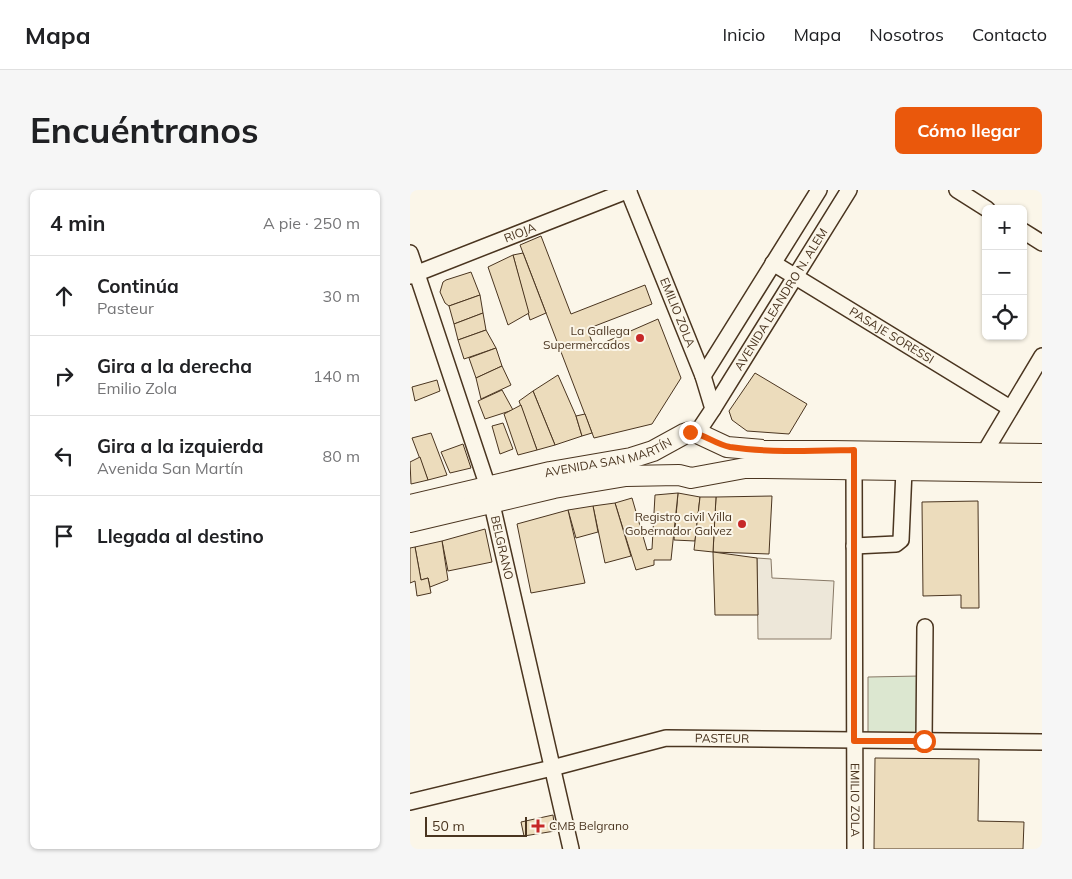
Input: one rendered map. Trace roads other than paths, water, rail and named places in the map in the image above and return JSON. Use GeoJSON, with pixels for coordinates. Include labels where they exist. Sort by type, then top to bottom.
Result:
{"type":"FeatureCollection","features":[{"type":"Feature","properties":{"kind":"main road","name":"AVENIDA SAN MARTÍN"},"geometry":{"type":"LineString","coordinates":[[410,522],[550,472],[631,458],[653,451],[684,434],[702,436],[727,446],[854,460],[904,470],[1042,472]]}},
{"type":"Feature","properties":{"kind":"main road"},"geometry":{"type":"LineString","coordinates":[[702,436],[713,448],[714,458],[710,468],[702,475]]}},
{"type":"Feature","properties":{"kind":"main road"},"geometry":{"type":"LineString","coordinates":[[673,441],[670,447],[669,459],[671,466],[679,475]]}},
{"type":"Feature","properties":{"kind":"main road","name":"AVENIDA SAN MARTÍN"},"geometry":{"type":"LineString","coordinates":[[410,505],[554,488],[626,476],[679,475],[691,478],[745,468],[854,460],[983,453],[1042,454]]}},
{"type":"Feature","properties":{"kind":"street","name":"RIOJA"},"geometry":{"type":"LineString","coordinates":[[414,275],[628,190]]}},
{"type":"Feature","properties":{"kind":"street","name":"EMILIO ZOLA"},"geometry":{"type":"LineString","coordinates":[[628,190],[703,376],[713,409]]}},
{"type":"Feature","properties":{"kind":"street"},"geometry":{"type":"LineString","coordinates":[[703,376],[819,190]]}},
{"type":"Feature","properties":{"kind":"street","name":"AVENIDA LEANDRO N. ALEM"},"geometry":{"type":"LineString","coordinates":[[713,409],[849,190]]}},
{"type":"Feature","properties":{"kind":"street"},"geometry":{"type":"LineString","coordinates":[[957,190],[982,206]]}},
{"type":"Feature","properties":{"kind":"street"},"geometry":{"type":"LineString","coordinates":[[1027,234],[1042,243]]}},
{"type":"Feature","properties":{"kind":"street","name":"BELGRANO"},"geometry":{"type":"LineString","coordinates":[[410,253],[414,275],[489,495],[572,849]]}},
{"type":"Feature","properties":{"kind":"street","name":"PASAJE SORESSI"},"geometry":{"type":"LineString","coordinates":[[773,263],[1010,408]]}},
{"type":"Feature","properties":{"kind":"street"},"geometry":{"type":"LineString","coordinates":[[974,472],[983,453],[1042,356]]}},
{"type":"Feature","properties":{"kind":"street"},"geometry":{"type":"LineString","coordinates":[[702,436],[713,409]]}},
{"type":"Feature","properties":{"kind":"street","name":"EMILIO ZOLA"},"geometry":{"type":"LineString","coordinates":[[854,460],[855,849]]}},
{"type":"Feature","properties":{"kind":"street"},"geometry":{"type":"LineString","coordinates":[[854,546],[896,544],[901,540],[904,470]]}},
{"type":"Feature","properties":{"kind":"street"},"geometry":{"type":"LineString","coordinates":[[924,741],[925,626]]}},
{"type":"Feature","properties":{"kind":"street","name":"PASTEUR"},"geometry":{"type":"LineString","coordinates":[[410,802],[666,738],[1042,742]]}},
{"type":"Feature","properties":{"kind":"place","name":"La Gallega Supermercados"},"geometry":{"type":"Point","coordinates":[640,338]}},
{"type":"Feature","properties":{"kind":"place","name":"Registro civil Villa Gobernador Galvez"},"geometry":{"type":"Point","coordinates":[742,524]}},
{"type":"Feature","properties":{"kind":"place","name":"CMB Belgrano"},"geometry":{"type":"Point","coordinates":[538,826]}}]}
